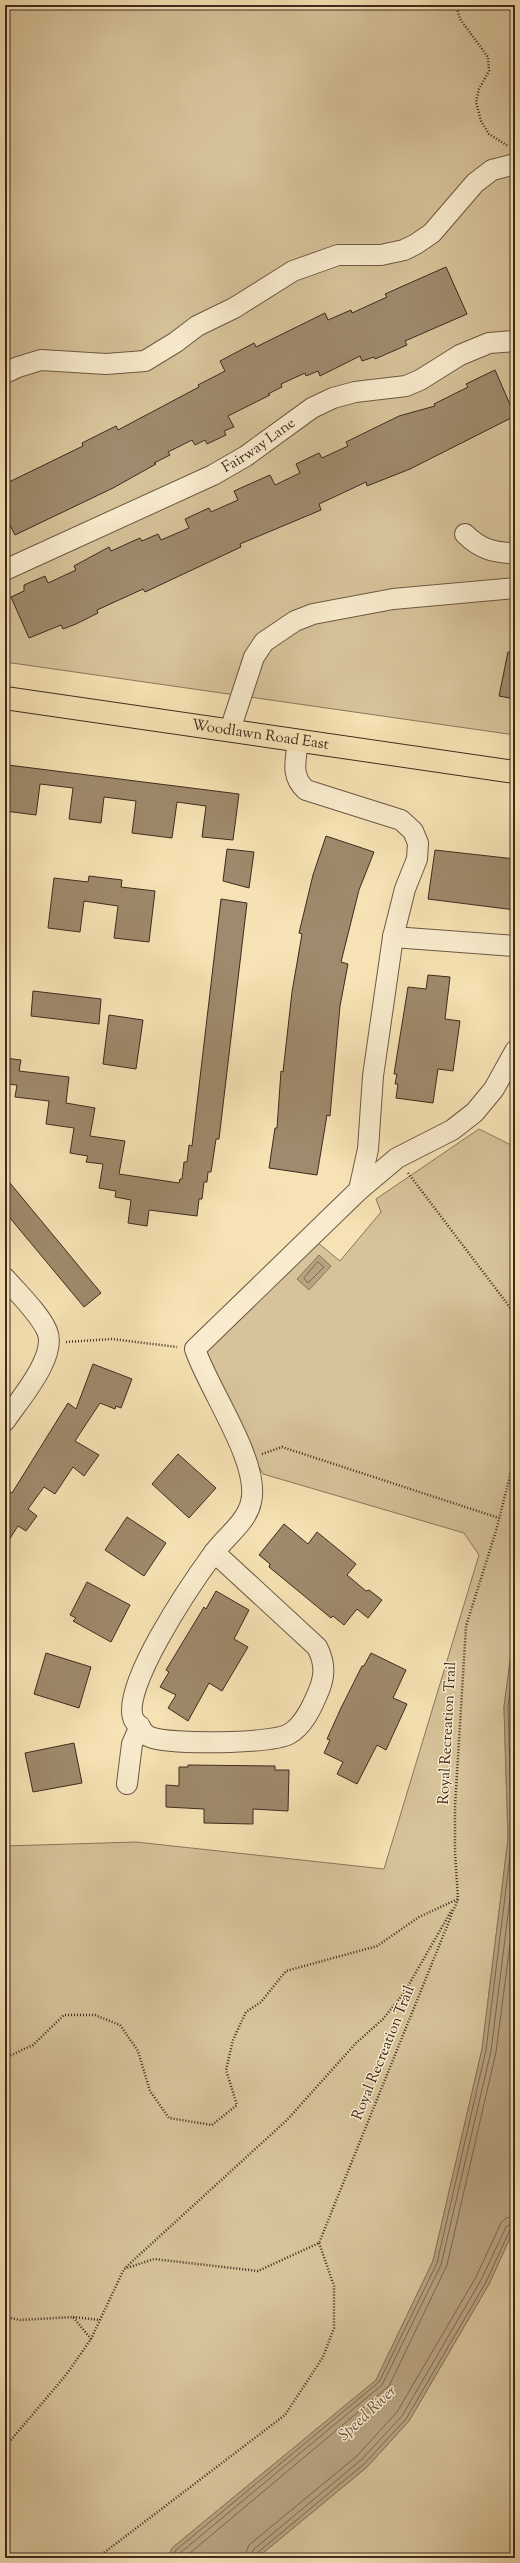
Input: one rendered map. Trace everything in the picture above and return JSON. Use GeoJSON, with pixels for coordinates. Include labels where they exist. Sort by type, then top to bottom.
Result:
{"type":"FeatureCollection","features":[{"type":"Feature","properties":{"kind":"main road","name":"Woodlawn Road East"},"geometry":{"type":"LineString","coordinates":[[5,698],[515,772]]}},
{"type":"Feature","properties":{"kind":"street"},"geometry":{"type":"LineString","coordinates":[[5,373],[18,367],[41,360],[106,364],[145,361],[176,342],[197,326],[234,308],[293,271],[338,255],[381,255],[404,250],[432,233],[474,183],[512,155]]}},
{"type":"Feature","properties":{"kind":"street","name":"Fairway Lane"},"geometry":{"type":"LineString","coordinates":[[5,570],[213,475],[246,456],[312,408],[327,401],[355,392],[406,386],[420,380],[460,355],[490,343],[515,341]]}},
{"type":"Feature","properties":{"kind":"street"},"geometry":{"type":"LineString","coordinates":[[465,534],[478,546],[497,553],[515,553]]}},
{"type":"Feature","properties":{"kind":"street"},"geometry":{"type":"LineString","coordinates":[[230,730],[254,657],[264,642],[295,621],[314,614],[392,599],[515,588]]}},
{"type":"Feature","properties":{"kind":"street"},"geometry":{"type":"LineString","coordinates":[[298,740],[294,773],[298,783],[306,790],[401,820],[413,832],[418,843],[417,859],[406,889],[394,937],[373,1076],[368,1149],[360,1190]]}},
{"type":"Feature","properties":{"kind":"street"},"geometry":{"type":"LineString","coordinates":[[394,937],[515,946]]}},
{"type":"Feature","properties":{"kind":"street"},"geometry":{"type":"LineString","coordinates":[[214,1552],[316,1647],[324,1665],[320,1688],[299,1726],[278,1738],[248,1741],[165,1740],[149,1736],[133,1719],[132,1709],[137,1680],[183,1596],[214,1552],[243,1518],[251,1502],[251,1479],[246,1458],[201,1368],[195,1350],[360,1190],[397,1158],[452,1130],[475,1112],[494,1089],[515,1051]]}},
{"type":"Feature","properties":{"kind":"street"},"geometry":{"type":"LineString","coordinates":[[5,1278],[47,1330],[50,1343],[48,1354],[42,1365],[5,1421]]}},
{"type":"Feature","properties":{"kind":"street"},"geometry":{"type":"LineString","coordinates":[[127,1784],[132,1744],[140,1726]]}},
{"type":"Feature","properties":{"kind":"path"},"geometry":{"type":"LineString","coordinates":[[456,5],[460,20],[488,57],[489,71],[479,89],[476,102],[481,121],[489,134],[512,155]]}},
{"type":"Feature","properties":{"kind":"path"},"geometry":{"type":"LineString","coordinates":[[397,1158],[515,1314]]}},
{"type":"Feature","properties":{"kind":"path"},"geometry":{"type":"LineString","coordinates":[[50,1343],[112,1338],[195,1350]]}},
{"type":"Feature","properties":{"kind":"path"},"geometry":{"type":"LineString","coordinates":[[246,1458],[282,1447],[499,1518]]}},
{"type":"Feature","properties":{"kind":"path","name":"Royal Recreation Trail"},"geometry":{"type":"LineString","coordinates":[[320,2243],[458,1899],[455,1852],[455,1806],[466,1626],[499,1518],[515,1456]]}},
{"type":"Feature","properties":{"kind":"path"},"geometry":{"type":"LineString","coordinates":[[5,2058],[33,2045],[64,2015],[95,2015],[120,2025],[138,2051],[150,2091],[170,2118],[212,2125],[237,2105],[226,2070],[233,2040],[246,2012],[261,2002],[286,1971],[377,1946],[419,1917],[458,1899]]}},
{"type":"Feature","properties":{"kind":"path"},"geometry":{"type":"LineString","coordinates":[[5,2447],[66,2375],[91,2339],[124,2269],[287,2120],[356,2043],[383,2019],[404,1993],[458,1899]]}},
{"type":"Feature","properties":{"kind":"path"},"geometry":{"type":"LineString","coordinates":[[97,2558],[103,2555],[285,2415],[323,2357],[334,2328],[334,2286],[320,2243],[258,2271],[154,2259],[124,2269]]}},
{"type":"Feature","properties":{"kind":"path"},"geometry":{"type":"LineString","coordinates":[[5,2318],[20,2320],[73,2317],[100,2320]]}},
{"type":"Feature","properties":{"kind":"path"},"geometry":{"type":"LineString","coordinates":[[73,2317],[91,2339]]}},
{"type":"Feature","properties":{"kind":"shaded area"},"geometry":{"type":"Polygon","coordinates":[[[5,5],[515,5],[515,735],[5,662],[5,5]]]}},
{"type":"Feature","properties":{"kind":"shaded area"},"geometry":{"type":"Polygon","coordinates":[[[479,1129],[515,1147],[515,1624],[504,1707],[508,1839],[482,2049],[433,2261],[376,2380],[172,2548],[168,2558],[5,2558],[5,1846],[136,1842],[384,1869],[479,1555],[464,1533],[263,1474],[209,1378],[202,1350],[317,1242],[340,1261],[381,1212],[376,1199],[479,1129]]]}},
{"type":"Feature","properties":{"kind":"shaded area"},"geometry":{"type":"Polygon","coordinates":[[[515,2227],[515,2558],[257,2558],[367,2467],[409,2421],[489,2284],[515,2227]]]}},
{"type":"Feature","properties":{"kind":"water"},"geometry":{"type":"Polygon","coordinates":[[[319,1255],[331,1266],[309,1290],[297,1279],[319,1255]]]}},
{"type":"Feature","properties":{"kind":"water","name":"Speed River"},"geometry":{"type":"Polygon","coordinates":[[[515,1624],[515,2227],[489,2284],[409,2421],[367,2467],[257,2558],[168,2558],[172,2548],[376,2380],[433,2261],[482,2049],[508,1839],[504,1707],[515,1624]]]}},
{"type":"Feature","properties":{"kind":"building"},"geometry":{"type":"Polygon","coordinates":[[[446,267],[467,314],[405,341],[407,345],[375,359],[374,357],[362,361],[360,356],[320,376],[318,371],[306,376],[305,373],[281,384],[282,387],[268,394],[270,395],[228,416],[234,427],[224,431],[226,435],[207,444],[205,440],[195,445],[192,440],[168,452],[170,455],[113,488],[15,535],[5,515],[5,484],[83,446],[82,443],[116,426],[118,430],[199,387],[198,385],[225,371],[220,361],[254,343],[256,347],[325,313],[328,320],[351,310],[352,313],[387,297],[385,294],[446,267]]]}},
{"type":"Feature","properties":{"kind":"building"},"geometry":{"type":"Polygon","coordinates":[[[495,370],[515,416],[410,469],[367,486],[366,482],[319,504],[321,510],[240,544],[241,547],[145,592],[143,589],[97,610],[98,613],[76,624],[63,629],[61,625],[29,638],[11,597],[24,591],[24,585],[45,576],[48,583],[76,570],[74,566],[109,547],[111,551],[140,538],[142,541],[158,534],[161,540],[189,528],[185,519],[209,508],[211,512],[238,500],[234,491],[270,475],[275,485],[300,473],[296,464],[319,453],[322,458],[348,446],[346,442],[399,416],[435,406],[434,404],[468,387],[466,384],[495,370]]]}},
{"type":"Feature","properties":{"kind":"building"},"geometry":{"type":"Polygon","coordinates":[[[508,652],[515,652],[515,699],[499,696],[508,652]]]}},
{"type":"Feature","properties":{"kind":"building"},"geometry":{"type":"Polygon","coordinates":[[[8,765],[239,794],[233,840],[202,837],[206,806],[177,802],[172,838],[132,833],[136,801],[104,797],[101,823],[69,819],[73,788],[40,784],[36,815],[5,811],[8,765]]]}},
{"type":"Feature","properties":{"kind":"building"},"geometry":{"type":"Polygon","coordinates":[[[326,836],[374,852],[359,890],[341,962],[348,964],[340,1006],[330,1116],[327,1115],[317,1175],[269,1168],[275,1128],[277,1128],[281,1071],[283,1072],[292,992],[302,934],[299,933],[313,875],[326,836]]]}},
{"type":"Feature","properties":{"kind":"building"},"geometry":{"type":"Polygon","coordinates":[[[227,849],[254,852],[249,888],[223,881],[227,849]]]}},
{"type":"Feature","properties":{"kind":"building"},"geometry":{"type":"Polygon","coordinates":[[[435,850],[515,859],[515,910],[428,899],[435,850]]]}},
{"type":"Feature","properties":{"kind":"building"},"geometry":{"type":"Polygon","coordinates":[[[89,876],[122,880],[121,887],[155,891],[149,942],[114,938],[118,906],[84,901],[80,932],[48,928],[54,878],[88,882],[89,876]]]}},
{"type":"Feature","properties":{"kind":"building"},"geometry":{"type":"Polygon","coordinates":[[[221,899],[247,903],[219,1139],[216,1139],[211,1172],[208,1172],[207,1182],[204,1182],[202,1199],[199,1199],[197,1216],[149,1210],[147,1226],[128,1223],[131,1200],[115,1197],[116,1191],[99,1188],[103,1164],[86,1162],[88,1156],[70,1153],[74,1128],[46,1124],[49,1101],[15,1097],[17,1085],[5,1084],[5,1058],[21,1060],[19,1071],[69,1077],[66,1103],[95,1108],[90,1136],[125,1141],[119,1174],[179,1183],[180,1179],[182,1179],[184,1162],[187,1162],[189,1145],[192,1146],[221,899]]]}},
{"type":"Feature","properties":{"kind":"building"},"geometry":{"type":"Polygon","coordinates":[[[428,975],[450,977],[445,1019],[460,1021],[453,1071],[438,1069],[433,1103],[396,1098],[398,1084],[395,1084],[397,1074],[394,1074],[408,987],[426,989],[428,975]]]}},
{"type":"Feature","properties":{"kind":"building"},"geometry":{"type":"Polygon","coordinates":[[[33,991],[101,999],[99,1024],[31,1016],[33,991]]]}},
{"type":"Feature","properties":{"kind":"building"},"geometry":{"type":"Polygon","coordinates":[[[109,1015],[143,1020],[136,1069],[103,1064],[109,1015]]]}},
{"type":"Feature","properties":{"kind":"building"},"geometry":{"type":"Polygon","coordinates":[[[5,1177],[101,1293],[84,1307],[5,1212],[5,1177]]]}},
{"type":"Feature","properties":{"kind":"building"},"geometry":{"type":"Polygon","coordinates":[[[93,1364],[132,1379],[121,1408],[116,1406],[115,1409],[100,1403],[75,1441],[99,1455],[84,1476],[73,1467],[55,1494],[44,1487],[28,1509],[37,1516],[26,1531],[18,1526],[5,1546],[5,1488],[12,1493],[68,1403],[76,1409],[93,1364]]]}},
{"type":"Feature","properties":{"kind":"building"},"geometry":{"type":"Polygon","coordinates":[[[178,1454],[216,1488],[189,1518],[152,1484],[178,1454]]]}},
{"type":"Feature","properties":{"kind":"building"},"geometry":{"type":"Polygon","coordinates":[[[127,1517],[166,1543],[144,1576],[105,1550],[127,1517]]]}},
{"type":"Feature","properties":{"kind":"building"},"geometry":{"type":"Polygon","coordinates":[[[284,1524],[308,1544],[317,1532],[356,1564],[347,1575],[366,1591],[369,1590],[382,1600],[368,1618],[357,1609],[344,1625],[333,1616],[331,1618],[269,1567],[270,1564],[259,1555],[284,1524]]]}},
{"type":"Feature","properties":{"kind":"building"},"geometry":{"type":"Polygon","coordinates":[[[87,1582],[130,1605],[111,1642],[73,1621],[76,1618],[70,1615],[87,1582]]]}},
{"type":"Feature","properties":{"kind":"building"},"geometry":{"type":"Polygon","coordinates":[[[216,1591],[249,1610],[234,1639],[248,1647],[222,1691],[209,1683],[188,1721],[168,1708],[176,1695],[160,1687],[169,1672],[166,1670],[204,1607],[206,1609],[216,1591]]]}},
{"type":"Feature","properties":{"kind":"building"},"geometry":{"type":"Polygon","coordinates":[[[46,1653],[91,1667],[79,1708],[34,1694],[46,1653]]]}},
{"type":"Feature","properties":{"kind":"building"},"geometry":{"type":"Polygon","coordinates":[[[371,1653],[406,1670],[393,1698],[407,1704],[386,1750],[377,1745],[357,1784],[337,1774],[343,1762],[324,1753],[330,1740],[327,1739],[341,1708],[362,1666],[364,1666],[371,1653]]]}},
{"type":"Feature","properties":{"kind":"building"},"geometry":{"type":"Polygon","coordinates":[[[74,1743],[82,1783],[33,1792],[25,1753],[74,1743]]]}},
{"type":"Feature","properties":{"kind":"building"},"geometry":{"type":"Polygon","coordinates":[[[188,1765],[275,1766],[275,1770],[289,1770],[288,1811],[253,1809],[253,1824],[204,1823],[204,1809],[166,1807],[166,1785],[179,1786],[179,1767],[188,1767],[188,1765]]]}}]}
